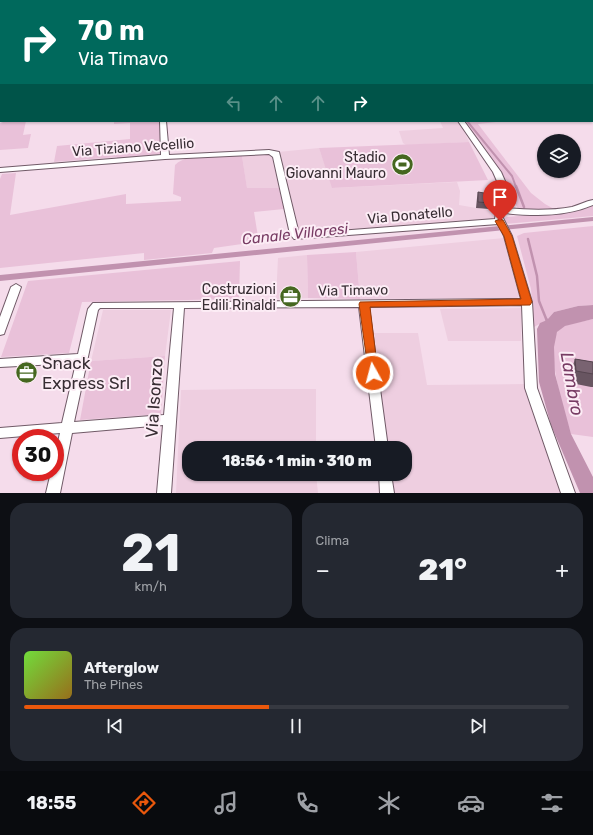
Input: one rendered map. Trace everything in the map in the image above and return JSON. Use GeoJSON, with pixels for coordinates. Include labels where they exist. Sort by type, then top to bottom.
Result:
{"type":"FeatureCollection","features":[{"type":"Feature","properties":{"kind":"street"},"geometry":{"type":"LineString","coordinates":[[582,0],[593,0]]}},
{"type":"Feature","properties":{"kind":"street"},"geometry":{"type":"LineString","coordinates":[[163,122],[165,158]]}},
{"type":"Feature","properties":{"kind":"street"},"geometry":{"type":"LineString","coordinates":[[462,122],[501,180],[504,188],[500,210],[503,227],[527,302],[531,388],[568,493]]}},
{"type":"Feature","properties":{"kind":"street","name":"Via Tiziano Vecellio"},"geometry":{"type":"LineString","coordinates":[[0,170],[268,152]]}},
{"type":"Feature","properties":{"kind":"street","name":"Via Donatello"},"geometry":{"type":"LineString","coordinates":[[268,152],[276,154],[294,234],[297,237],[503,227]]}},
{"type":"Feature","properties":{"kind":"street"},"geometry":{"type":"LineString","coordinates":[[500,210],[544,212],[578,208],[593,202]]}},
{"type":"Feature","properties":{"kind":"street"},"geometry":{"type":"LineString","coordinates":[[0,331],[16,287]]}},
{"type":"Feature","properties":{"kind":"street","name":"Via Timavo"},"geometry":{"type":"LineString","coordinates":[[53,493],[92,309],[97,305],[527,302]]}},
{"type":"Feature","properties":{"kind":"street"},"geometry":{"type":"LineString","coordinates":[[364,304],[381,441]]}},
{"type":"Feature","properties":{"kind":"street","name":"Via Isonzo"},"geometry":{"type":"LineString","coordinates":[[164,493],[179,305]]}},
{"type":"Feature","properties":{"kind":"street"},"geometry":{"type":"LineString","coordinates":[[0,363],[82,358]]}},
{"type":"Feature","properties":{"kind":"street"},"geometry":{"type":"LineString","coordinates":[[0,433],[169,420]]}},
{"type":"Feature","properties":{"kind":"street"},"geometry":{"type":"LineString","coordinates":[[386,481],[387,493]]}},
{"type":"Feature","properties":{"kind":"shaded area"},"geometry":{"type":"Polygon","coordinates":[[[26,122],[23,135],[31,134],[28,148],[0,150],[0,123],[26,122]]]}},
{"type":"Feature","properties":{"kind":"shaded area"},"geometry":{"type":"Polygon","coordinates":[[[114,122],[159,122],[161,154],[117,159],[117,157],[54,162],[57,146],[130,139],[130,123],[114,124],[114,122]]]}},
{"type":"Feature","properties":{"kind":"shaded area"},"geometry":{"type":"Polygon","coordinates":[[[440,122],[459,122],[469,142],[406,145],[403,143],[399,131],[443,128],[440,122]]]}},
{"type":"Feature","properties":{"kind":"shaded area"},"geometry":{"type":"Polygon","coordinates":[[[465,122],[496,122],[478,124],[531,193],[554,209],[518,209],[515,203],[509,200],[508,183],[465,122]]]}},
{"type":"Feature","properties":{"kind":"shaded area","name":"Stadio Giovanni Mauro"},"geometry":{"type":"Polygon","coordinates":[[[469,142],[488,180],[332,188],[319,148],[469,142]]]}},
{"type":"Feature","properties":{"kind":"shaded area"},"geometry":{"type":"Polygon","coordinates":[[[319,148],[333,188],[457,182],[460,191],[459,205],[494,211],[496,218],[299,235],[278,152],[319,148]]]}},
{"type":"Feature","properties":{"kind":"shaded area"},"geometry":{"type":"Polygon","coordinates":[[[267,154],[272,157],[279,188],[247,189],[242,156],[267,154]]]}},
{"type":"Feature","properties":{"kind":"shaded area"},"geometry":{"type":"Polygon","coordinates":[[[206,156],[242,156],[247,188],[279,188],[284,209],[254,212],[258,237],[242,244],[214,248],[212,253],[144,260],[144,253],[0,268],[0,179],[2,174],[16,173],[10,215],[126,194],[126,204],[181,201],[181,197],[173,194],[175,165],[188,158],[206,156]]]}},
{"type":"Feature","properties":{"kind":"shaded area"},"geometry":{"type":"Polygon","coordinates":[[[593,205],[593,216],[504,224],[505,218],[507,217],[562,214],[593,205]]]}},
{"type":"Feature","properties":{"kind":"shaded area"},"geometry":{"type":"Polygon","coordinates":[[[593,226],[593,305],[578,306],[554,312],[547,320],[534,327],[531,289],[517,236],[524,233],[593,226]]]}},
{"type":"Feature","properties":{"kind":"shaded area"},"geometry":{"type":"Polygon","coordinates":[[[504,238],[521,294],[517,298],[360,299],[356,252],[504,238]]]}},
{"type":"Feature","properties":{"kind":"shaded area"},"geometry":{"type":"Polygon","coordinates":[[[356,252],[360,299],[308,298],[307,255],[356,252]]]}},
{"type":"Feature","properties":{"kind":"shaded area"},"geometry":{"type":"Polygon","coordinates":[[[307,255],[308,298],[276,299],[278,258],[307,255]]]}},
{"type":"Feature","properties":{"kind":"shaded area"},"geometry":{"type":"Polygon","coordinates":[[[240,261],[239,299],[82,302],[69,353],[1,357],[28,281],[240,261]]]}},
{"type":"Feature","properties":{"kind":"shaded area"},"geometry":{"type":"Polygon","coordinates":[[[593,305],[593,319],[565,326],[557,332],[554,347],[555,374],[571,434],[593,477],[593,493],[580,493],[551,425],[539,382],[537,329],[540,323],[547,320],[554,312],[578,306],[593,305]]]}},
{"type":"Feature","properties":{"kind":"shaded area"},"geometry":{"type":"Polygon","coordinates":[[[521,308],[521,341],[448,341],[440,309],[521,308]]]}},
{"type":"Feature","properties":{"kind":"shaded area"},"geometry":{"type":"Polygon","coordinates":[[[103,310],[171,310],[165,356],[91,361],[103,310]]]}},
{"type":"Feature","properties":{"kind":"shaded area"},"geometry":{"type":"Polygon","coordinates":[[[593,319],[593,437],[571,434],[557,381],[553,351],[554,339],[561,328],[570,324],[593,319]]]}},
{"type":"Feature","properties":{"kind":"shaded area"},"geometry":{"type":"Polygon","coordinates":[[[374,333],[418,333],[427,385],[525,384],[562,493],[394,493],[393,481],[412,481],[412,441],[387,441],[374,333]]]}},
{"type":"Feature","properties":{"kind":"shaded area"},"geometry":{"type":"Polygon","coordinates":[[[165,356],[161,414],[80,420],[91,361],[165,356]]]}},
{"type":"Feature","properties":{"kind":"shaded area"},"geometry":{"type":"Polygon","coordinates":[[[316,389],[316,441],[182,441],[182,481],[317,481],[318,493],[176,493],[181,390],[316,389]]]}},
{"type":"Feature","properties":{"kind":"building"},"geometry":{"type":"Polygon","coordinates":[[[478,192],[490,194],[490,203],[478,202],[478,192]]]}},
{"type":"Feature","properties":{"kind":"building"},"geometry":{"type":"Polygon","coordinates":[[[575,359],[593,362],[593,374],[576,371],[575,359]]]}},
{"type":"Feature","properties":{"kind":"waterway"},"geometry":{"type":"LineString","coordinates":[[468,122],[512,176],[516,187]]}},
{"type":"Feature","properties":{"kind":"waterway"},"geometry":{"type":"LineString","coordinates":[[516,186],[524,207]]}},
{"type":"Feature","properties":{"kind":"waterway","name":"Canale Villoresi"},"geometry":{"type":"LineString","coordinates":[[0,278],[593,219]]}},
{"type":"Feature","properties":{"kind":"waterway"},"geometry":{"type":"LineString","coordinates":[[528,239],[537,276],[539,301],[547,321]]}},
{"type":"Feature","properties":{"kind":"place","name":"Stadio Giovanni Mauro"},"geometry":{"type":"Point","coordinates":[402,165]}},
{"type":"Feature","properties":{"kind":"place","name":"Costruzioni Edili Rinaldi"},"geometry":{"type":"Point","coordinates":[291,297]}},
{"type":"Feature","properties":{"kind":"place","name":"Snack Express Srl"},"geometry":{"type":"Point","coordinates":[26,373]}},
{"type":"Feature","properties":{"kind":"route"},"geometry":{"type":"LineString","coordinates":[[373,373],[364,304],[527,302],[508,236],[500,221]]}},
{"type":"Feature","properties":{"kind":"water label","name":"Lambro"},"geometry":{"type":"Point","coordinates":[572,384]}}]}
